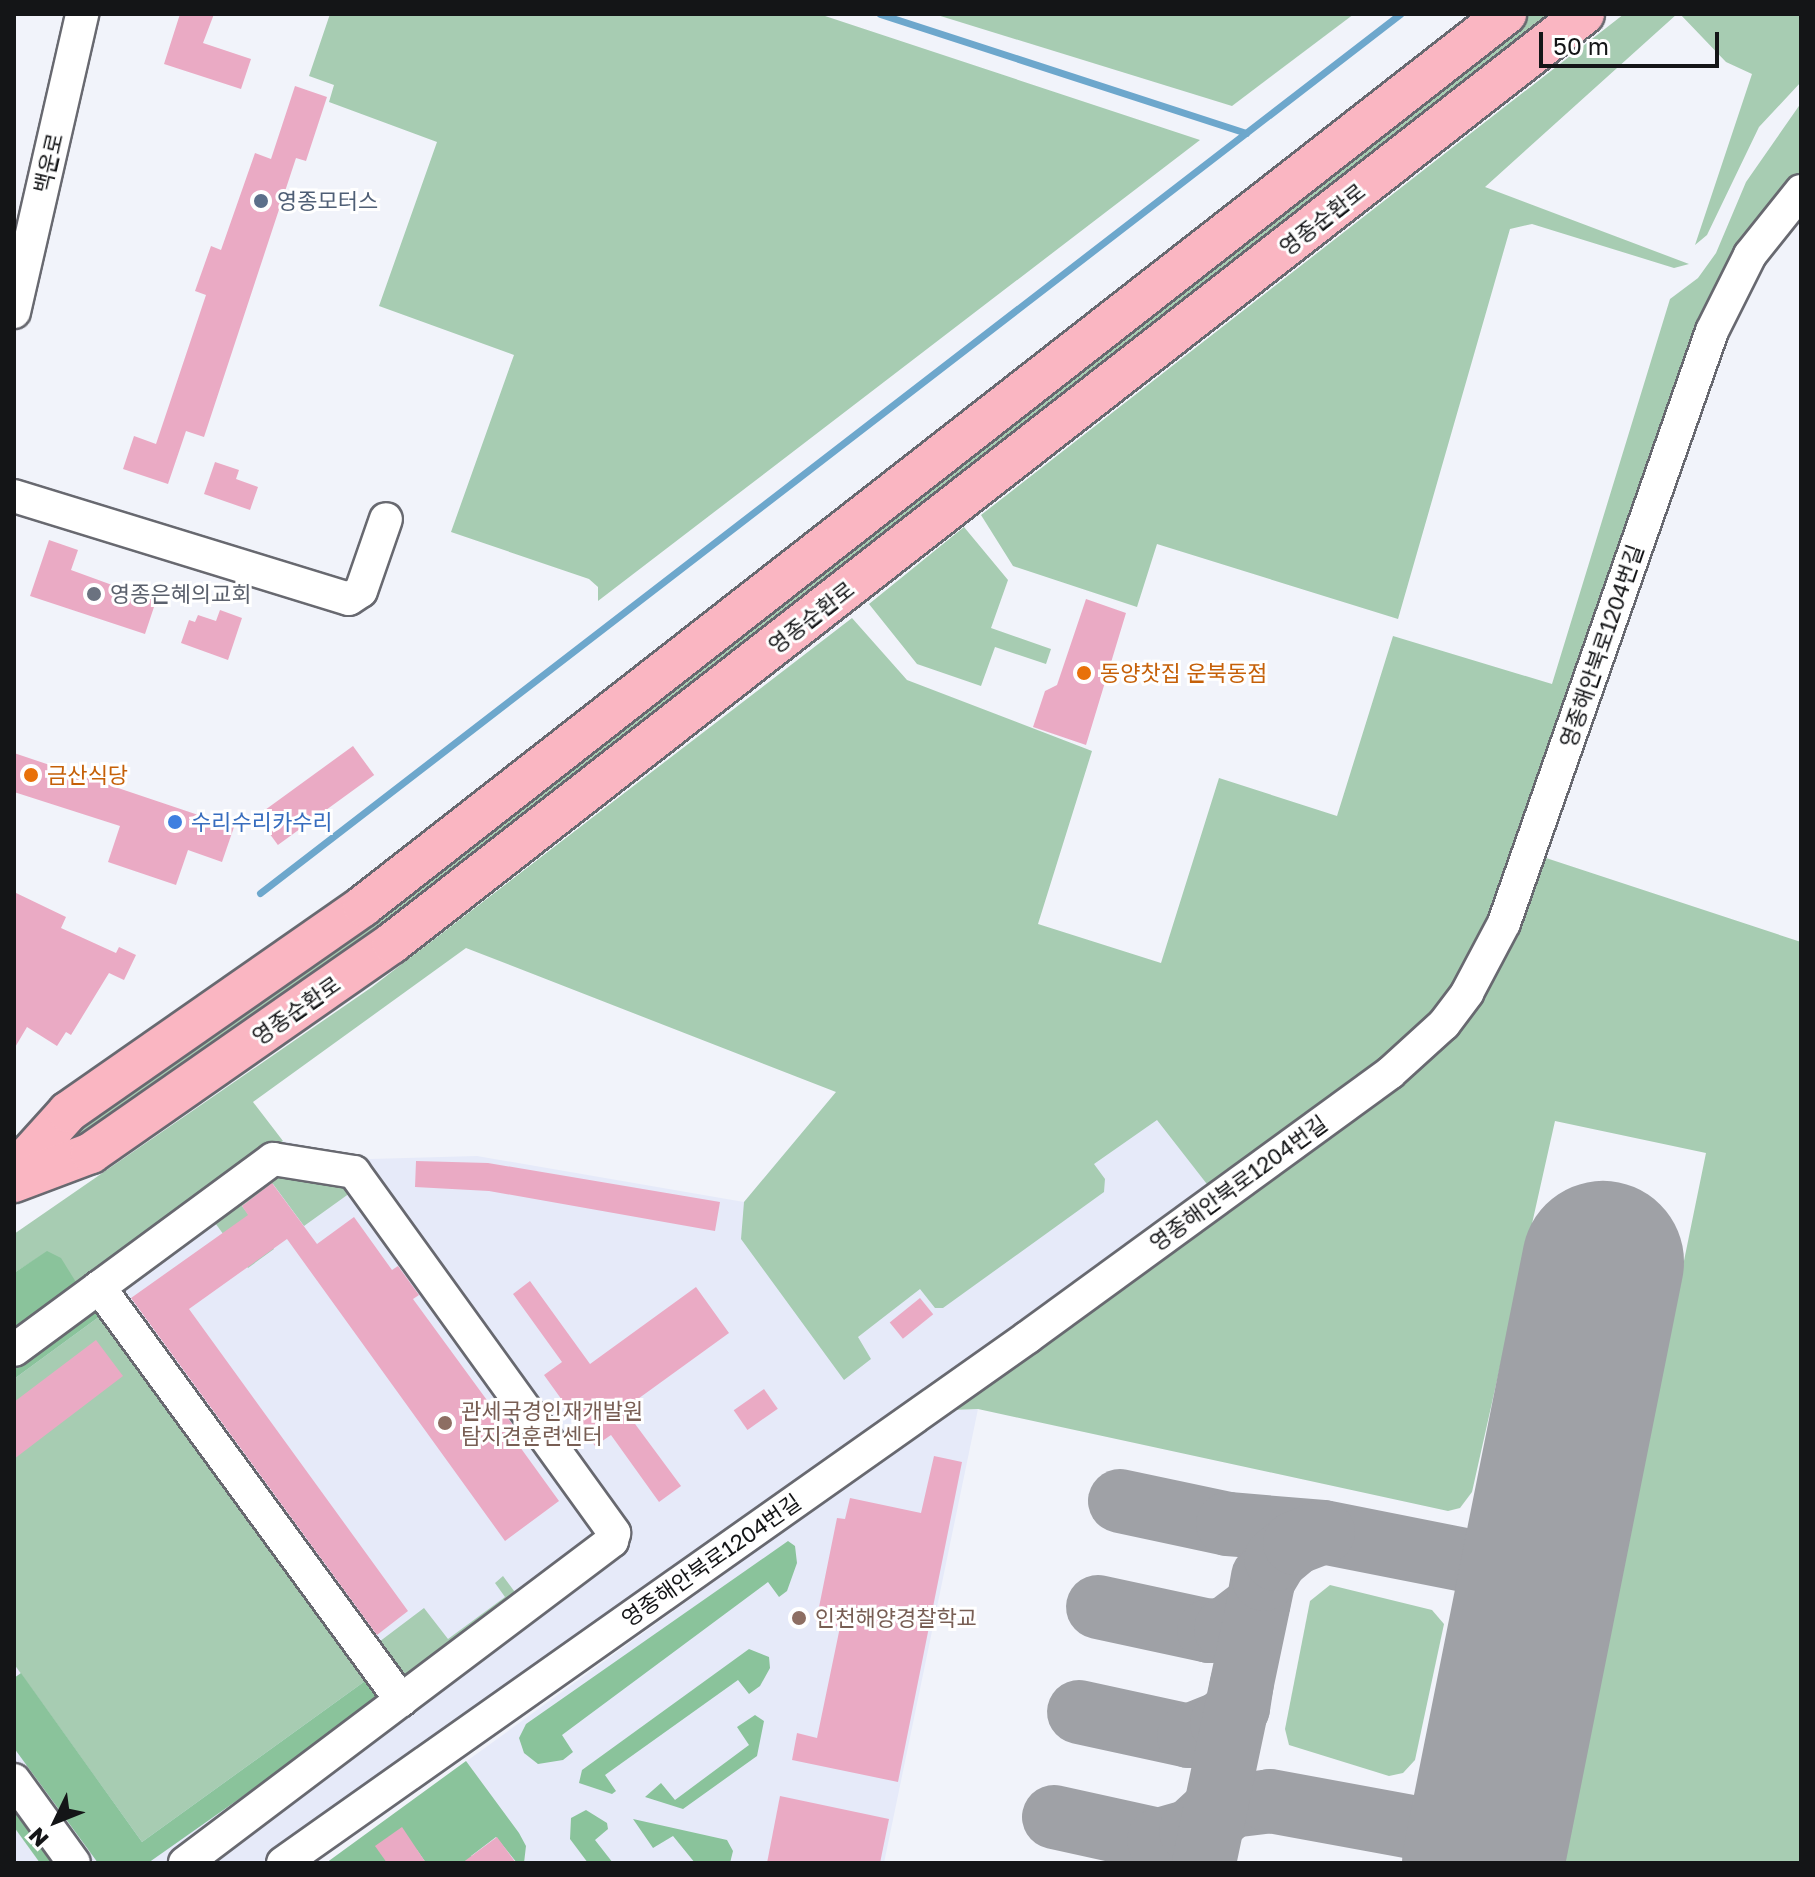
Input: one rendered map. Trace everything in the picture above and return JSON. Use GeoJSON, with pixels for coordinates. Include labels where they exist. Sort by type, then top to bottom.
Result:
{"type":"FeatureCollection","features":[{"type":"Feature","properties":{"kind":"main road"},"geometry":{"type":"LineString","coordinates":[[14,1172],[68,1112],[363,906],[1506,14]]}},
{"type":"Feature","properties":{"kind":"main road","name":"영종순환로"},"geometry":{"type":"LineString","coordinates":[[14,1182],[91,1153],[392,943],[1584,14]]}},
{"type":"Feature","properties":{"kind":"street","name":"백운로"},"geometry":{"type":"LineString","coordinates":[[14,312],[82,14]]}},
{"type":"Feature","properties":{"kind":"street","name":"영종해안북로1204번길"},"geometry":{"type":"LineString","coordinates":[[283,1863],[1028,1337],[1390,1073],[1444,1024],[1467,993],[1504,923],[1712,331],[1750,255],[1801,191]]}},
{"type":"Feature","properties":{"kind":"street"},"geometry":{"type":"LineString","coordinates":[[14,496],[349,599],[361,591],[386,519]]}},
{"type":"Feature","properties":{"kind":"street"},"geometry":{"type":"LineString","coordinates":[[14,1350],[273,1159],[360,1174],[614,1533],[612,1541],[185,1863]]}},
{"type":"Feature","properties":{"kind":"street"},"geometry":{"type":"LineString","coordinates":[[99,1287],[401,1700]]}},
{"type":"Feature","properties":{"kind":"street"},"geometry":{"type":"LineString","coordinates":[[14,1780],[74,1863]]}},
{"type":"Feature","properties":{"kind":"shaded area","name":"관세국경인재개발원 탐지견훈련센터"},"geometry":{"type":"Polygon","coordinates":[[[1454,990],[1178,1211],[749,1512],[263,1863],[14,1863],[14,1334],[283,1141],[370,1159],[477,1156],[744,1202],[853,1072],[1454,990]]]}},
{"type":"Feature","properties":{"kind":"shaded area","name":"인천해양경찰학교"},"geometry":{"type":"Polygon","coordinates":[[[978,1409],[884,1863],[326,1863],[951,1410],[978,1409]]]}},
{"type":"Feature","properties":{"kind":"green space"},"geometry":{"type":"Polygon","coordinates":[[[330,14],[819,14],[1200,140],[598,601],[598,587],[589,579],[451,532],[514,355],[379,306],[437,142],[329,102],[334,85],[309,76],[330,14]]]}},
{"type":"Feature","properties":{"kind":"green space"},"geometry":{"type":"Polygon","coordinates":[[[934,14],[1354,14],[1232,106],[934,14]]]}},
{"type":"Feature","properties":{"kind":"green space"},"geometry":{"type":"Polygon","coordinates":[[[1523,14],[1566,14],[405,919],[81,1136],[77,1131],[81,1118],[1523,14]]]}},
{"type":"Feature","properties":{"kind":"green space"},"geometry":{"type":"Polygon","coordinates":[[[1624,14],[1677,14],[1485,187],[1689,264],[1674,268],[1532,224],[1510,229],[1398,619],[1157,544],[1137,607],[1013,566],[981,515],[1624,14]]]}},
{"type":"Feature","properties":{"kind":"green space"},"geometry":{"type":"Polygon","coordinates":[[[1680,14],[1801,14],[1801,82],[1759,127],[1707,235],[1695,245],[1752,74],[1726,62],[1680,14]]]}},
{"type":"Feature","properties":{"kind":"green space"},"geometry":{"type":"Polygon","coordinates":[[[1801,103],[1801,179],[1774,204],[1477,959],[1418,1037],[1210,1188],[1157,1120],[1094,1164],[1105,1179],[1104,1192],[943,1308],[935,1308],[920,1289],[858,1337],[871,1359],[844,1380],[741,1239],[744,1202],[836,1092],[466,948],[253,1102],[283,1141],[79,1287],[47,1252],[14,1273],[14,1234],[372,987],[852,618],[907,680],[1092,751],[1038,924],[1161,963],[1219,778],[1337,816],[1393,636],[1552,684],[1670,299],[1698,278],[1716,253],[1746,182],[1801,103]]]}},
{"type":"Feature","properties":{"kind":"green space"},"geometry":{"type":"Polygon","coordinates":[[[964,527],[1008,580],[991,628],[1051,649],[1046,664],[995,647],[981,686],[917,664],[869,604],[964,527]]]}},
{"type":"Feature","properties":{"kind":"green space"},"geometry":{"type":"Polygon","coordinates":[[[1540,856],[1801,942],[1801,1863],[1561,1863],[1706,1153],[1555,1121],[1472,1492],[1460,1508],[1448,1511],[978,1409],[951,1410],[1383,1095],[1540,856]]]}},
{"type":"Feature","properties":{"kind":"green space"},"geometry":{"type":"Polygon","coordinates":[[[277,1167],[339,1177],[350,1193],[304,1226],[273,1184],[242,1206],[274,1249],[248,1268],[210,1216],[277,1167]]]}},
{"type":"Feature","properties":{"kind":"green space"},"geometry":{"type":"Polygon","coordinates":[[[47,1251],[61,1258],[79,1287],[14,1334],[14,1273],[47,1251]]]}},
{"type":"Feature","properties":{"kind":"green space"},"geometry":{"type":"Polygon","coordinates":[[[88,1303],[107,1311],[14,1379],[14,1359],[88,1303]]]}},
{"type":"Feature","properties":{"kind":"green space"},"geometry":{"type":"Polygon","coordinates":[[[107,1311],[372,1676],[142,1842],[14,1664],[14,1379],[107,1311]]]}},
{"type":"Feature","properties":{"kind":"green space"},"geometry":{"type":"Polygon","coordinates":[[[788,1541],[795,1546],[797,1563],[787,1591],[779,1597],[768,1582],[562,1735],[573,1752],[563,1760],[538,1764],[524,1753],[519,1738],[526,1724],[788,1541]]]}},
{"type":"Feature","properties":{"kind":"green space"},"geometry":{"type":"Polygon","coordinates":[[[503,1576],[517,1595],[404,1681],[371,1648],[424,1608],[448,1639],[505,1597],[495,1583],[503,1576]]]}},
{"type":"Feature","properties":{"kind":"green space"},"geometry":{"type":"Polygon","coordinates":[[[1330,1585],[1432,1610],[1444,1624],[1415,1760],[1403,1773],[1389,1776],[1289,1745],[1285,1729],[1310,1601],[1330,1585]]]}},
{"type":"Feature","properties":{"kind":"green space"},"geometry":{"type":"Polygon","coordinates":[[[749,1649],[769,1657],[770,1668],[760,1686],[749,1694],[738,1680],[605,1775],[616,1791],[612,1794],[579,1783],[582,1770],[749,1649]]]}},
{"type":"Feature","properties":{"kind":"green space"},"geometry":{"type":"Polygon","coordinates":[[[21,1673],[142,1842],[372,1676],[382,1690],[377,1702],[148,1863],[98,1863],[14,1748],[14,1678],[21,1673]]]}},
{"type":"Feature","properties":{"kind":"green space"},"geometry":{"type":"Polygon","coordinates":[[[755,1715],[764,1721],[757,1756],[683,1809],[645,1797],[661,1783],[675,1800],[749,1745],[737,1727],[755,1715]]]}},
{"type":"Feature","properties":{"kind":"green space"},"geometry":{"type":"Polygon","coordinates":[[[466,1761],[519,1833],[526,1846],[524,1863],[517,1863],[496,1837],[471,1856],[476,1863],[426,1863],[417,1850],[398,1863],[326,1863],[466,1761]]]}},
{"type":"Feature","properties":{"kind":"green space"},"geometry":{"type":"Polygon","coordinates":[[[14,1794],[62,1863],[40,1863],[14,1827],[14,1794]]]}},
{"type":"Feature","properties":{"kind":"green space"},"geometry":{"type":"Polygon","coordinates":[[[586,1810],[607,1823],[608,1829],[595,1840],[613,1863],[588,1863],[570,1839],[571,1818],[586,1810]]]}},
{"type":"Feature","properties":{"kind":"green space"},"geometry":{"type":"Polygon","coordinates":[[[633,1819],[727,1840],[733,1851],[730,1863],[695,1863],[673,1836],[653,1848],[633,1819]]]}},
{"type":"Feature","properties":{"kind":"building"},"geometry":{"type":"Polygon","coordinates":[[[180,14],[214,14],[203,43],[251,59],[241,89],[164,64],[180,14]]]}},
{"type":"Feature","properties":{"kind":"building"},"geometry":{"type":"Polygon","coordinates":[[[295,86],[327,97],[306,161],[296,158],[204,437],[186,431],[168,484],[123,469],[134,436],[156,444],[206,295],[195,291],[211,246],[221,250],[255,153],[271,159],[295,86]]]}},
{"type":"Feature","properties":{"kind":"building"},"geometry":{"type":"Polygon","coordinates":[[[215,462],[239,470],[236,479],[258,487],[250,510],[204,494],[215,462]]]}},
{"type":"Feature","properties":{"kind":"building"},"geometry":{"type":"Polygon","coordinates":[[[49,540],[78,550],[71,570],[156,601],[145,634],[30,596],[49,540]]]}},
{"type":"Feature","properties":{"kind":"building"},"geometry":{"type":"Polygon","coordinates":[[[1086,599],[1126,613],[1086,745],[1033,727],[1045,691],[1057,685],[1086,599]]]}},
{"type":"Feature","properties":{"kind":"building"},"geometry":{"type":"Polygon","coordinates":[[[220,610],[242,618],[228,660],[181,643],[189,620],[195,622],[198,615],[216,621],[220,610]]]}},
{"type":"Feature","properties":{"kind":"building"},"geometry":{"type":"Polygon","coordinates":[[[353,746],[374,775],[278,845],[257,816],[353,746]]]}},
{"type":"Feature","properties":{"kind":"building"},"geometry":{"type":"Polygon","coordinates":[[[14,753],[234,827],[222,862],[188,850],[176,885],[108,862],[120,826],[14,792],[14,753]]]}},
{"type":"Feature","properties":{"kind":"building"},"geometry":{"type":"Polygon","coordinates":[[[14,892],[66,917],[61,928],[116,953],[119,947],[136,955],[124,980],[109,973],[71,1035],[66,1032],[57,1046],[27,1027],[14,1049],[14,892]]]}},
{"type":"Feature","properties":{"kind":"building"},"geometry":{"type":"Polygon","coordinates":[[[416,1161],[488,1163],[720,1202],[715,1231],[489,1191],[415,1187],[416,1161]]]}},
{"type":"Feature","properties":{"kind":"building"},"geometry":{"type":"Polygon","coordinates":[[[272,1183],[317,1244],[354,1217],[392,1270],[398,1266],[419,1295],[413,1299],[500,1418],[505,1414],[526,1443],[520,1447],[559,1501],[505,1541],[287,1239],[189,1309],[408,1611],[377,1635],[131,1298],[248,1215],[242,1206],[272,1183]]]}},
{"type":"Feature","properties":{"kind":"building"},"geometry":{"type":"Polygon","coordinates":[[[530,1281],[590,1364],[696,1287],[729,1333],[624,1409],[681,1486],[659,1502],[611,1435],[595,1446],[544,1375],[562,1362],[513,1294],[530,1281]]]}},
{"type":"Feature","properties":{"kind":"building"},"geometry":{"type":"Polygon","coordinates":[[[920,1298],[933,1314],[903,1339],[890,1323],[920,1298]]]}},
{"type":"Feature","properties":{"kind":"building"},"geometry":{"type":"Polygon","coordinates":[[[96,1340],[123,1376],[14,1459],[14,1402],[96,1340]]]}},
{"type":"Feature","properties":{"kind":"building"},"geometry":{"type":"Polygon","coordinates":[[[764,1389],[778,1409],[747,1430],[734,1410],[764,1389]]]}},
{"type":"Feature","properties":{"kind":"building"},"geometry":{"type":"Polygon","coordinates":[[[934,1456],[962,1462],[898,1782],[792,1760],[797,1733],[817,1738],[840,1627],[816,1622],[837,1518],[845,1519],[850,1498],[921,1513],[934,1456]]]}},
{"type":"Feature","properties":{"kind":"building"},"geometry":{"type":"Polygon","coordinates":[[[780,1796],[889,1819],[880,1863],[767,1863],[780,1796]]]}},
{"type":"Feature","properties":{"kind":"building"},"geometry":{"type":"Polygon","coordinates":[[[402,1827],[426,1863],[387,1863],[375,1846],[402,1827]]]}},
{"type":"Feature","properties":{"kind":"building"},"geometry":{"type":"Polygon","coordinates":[[[497,1837],[516,1863],[462,1863],[497,1837]]]}},
{"type":"Feature","properties":{"kind":"waterway"},"geometry":{"type":"LineString","coordinates":[[880,14],[1246,133]]}},
{"type":"Feature","properties":{"kind":"waterway"},"geometry":{"type":"LineString","coordinates":[[260,893],[1400,14]]}},
{"type":"Feature","properties":{"kind":"taxiway"},"geometry":{"type":"LineString","coordinates":[[1120,1501],[1228,1524],[1323,1532],[1540,1575]]}},
{"type":"Feature","properties":{"kind":"taxiway"},"geometry":{"type":"LineString","coordinates":[[1204,1863],[1264,1579],[1276,1559],[1295,1543],[1323,1532]]}},
{"type":"Feature","properties":{"kind":"taxiway"},"geometry":{"type":"LineString","coordinates":[[1098,1607],[1209,1631],[1226,1629],[1258,1605],[1263,1576]]}},
{"type":"Feature","properties":{"kind":"taxiway"},"geometry":{"type":"LineString","coordinates":[[1079,1712],[1189,1736],[1222,1723],[1238,1708],[1242,1684]]}},
{"type":"Feature","properties":{"kind":"taxiway"},"geometry":{"type":"LineString","coordinates":[[1213,1822],[1231,1806],[1270,1801],[1445,1833],[1477,1821],[1494,1804]]}},
{"type":"Feature","properties":{"kind":"taxiway"},"geometry":{"type":"LineString","coordinates":[[1054,1817],[1159,1840],[1191,1831],[1216,1808]]}},
{"type":"Feature","properties":{"kind":"runway"},"geometry":{"type":"LineString","coordinates":[[1483,1863],[1603,1262]]}},
{"type":"Feature","properties":{"kind":"place","name":"영종모터스"},"geometry":{"type":"Point","coordinates":[261,201]}},
{"type":"Feature","properties":{"kind":"place","name":"영종은혜의교회"},"geometry":{"type":"Point","coordinates":[94,594]}},
{"type":"Feature","properties":{"kind":"place","name":"동양찻집 운북동점"},"geometry":{"type":"Point","coordinates":[1084,673]}},
{"type":"Feature","properties":{"kind":"place","name":"금산식당"},"geometry":{"type":"Point","coordinates":[31,775]}},
{"type":"Feature","properties":{"kind":"place","name":"수리수리카수리"},"geometry":{"type":"Point","coordinates":[175,822]}},
{"type":"Feature","properties":{"kind":"place","name":"관세국경인재개발원 탐지견훈련센터"},"geometry":{"type":"Point","coordinates":[445,1423]}},
{"type":"Feature","properties":{"kind":"place","name":"인천해양경찰학교"},"geometry":{"type":"Point","coordinates":[799,1618]}}]}
